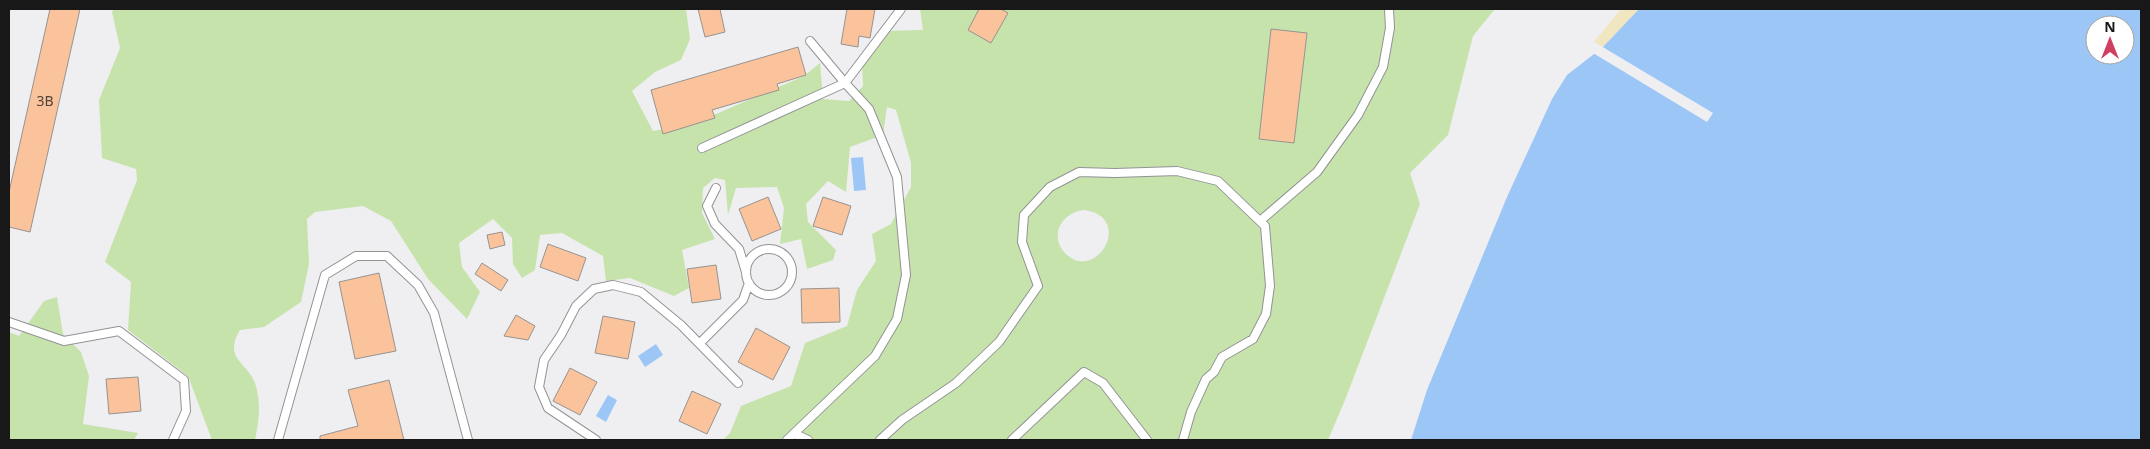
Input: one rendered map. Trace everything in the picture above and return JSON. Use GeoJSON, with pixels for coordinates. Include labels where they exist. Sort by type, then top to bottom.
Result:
{"type":"FeatureCollection","features":[{"type":"Feature","properties":{"kind":"lane"},"geometry":{"type":"LineString","coordinates":[[702,148],[845,83],[901,9]]}},
{"type":"Feature","properties":{"kind":"lane"},"geometry":{"type":"LineString","coordinates":[[1260,221],[1317,172],[1358,115],[1383,67],[1390,28],[1388,9]]}},
{"type":"Feature","properties":{"kind":"lane"},"geometry":{"type":"LineString","coordinates":[[787,440],[876,356],[897,319],[906,275],[897,177],[869,109],[810,41]]}},
{"type":"Feature","properties":{"kind":"lane"},"geometry":{"type":"LineString","coordinates":[[880,440],[902,420],[956,383],[999,342],[1038,286],[1022,242],[1024,215],[1050,187],[1079,172],[1177,171],[1218,181],[1265,226],[1270,286],[1266,314],[1253,339],[1222,357],[1214,372],[1206,379],[1191,412],[1183,440]]}},
{"type":"Feature","properties":{"kind":"lane"},"geometry":{"type":"LineString","coordinates":[[716,188],[708,206],[715,224],[739,249],[749,283],[757,292],[769,295],[780,292],[789,283],[792,272],[789,260],[780,252],[769,248],[757,252],[749,260],[746,272]]}},
{"type":"Feature","properties":{"kind":"lane"},"geometry":{"type":"LineString","coordinates":[[278,440],[325,275],[356,256],[387,256],[418,285],[434,312],[468,440]]}},
{"type":"Feature","properties":{"kind":"lane"},"geometry":{"type":"LineString","coordinates":[[700,343],[743,300],[749,283]]}},
{"type":"Feature","properties":{"kind":"lane"},"geometry":{"type":"LineString","coordinates":[[596,440],[548,408],[539,386],[544,360],[561,335],[576,306],[594,290],[613,285],[642,292],[700,343],[738,383]]}},
{"type":"Feature","properties":{"kind":"lane"},"geometry":{"type":"LineString","coordinates":[[9,322],[64,341],[119,331],[184,380],[186,411],[173,440]]}},
{"type":"Feature","properties":{"kind":"lane"},"geometry":{"type":"LineString","coordinates":[[1012,440],[1084,372],[1103,384],[1147,440]]}},
{"type":"Feature","properties":{"kind":"lane"},"geometry":{"type":"LineString","coordinates":[[795,434],[808,440]]}},
{"type":"Feature","properties":{"kind":"green space"},"geometry":{"type":"Polygon","coordinates":[[[114,9],[686,9],[690,39],[681,60],[655,72],[632,91],[653,131],[693,124],[804,76],[820,63],[823,99],[849,101],[863,86],[862,63],[883,31],[923,30],[920,9],[1495,9],[1473,36],[1448,135],[1410,173],[1420,204],[1328,440],[723,440],[730,433],[741,406],[791,386],[805,343],[847,326],[857,290],[876,261],[872,234],[891,224],[911,187],[911,163],[896,110],[887,107],[883,135],[850,147],[846,192],[828,181],[806,204],[808,222],[836,250],[833,260],[807,269],[801,239],[780,244],[784,208],[777,187],[736,188],[728,215],[725,180],[715,178],[703,188],[702,213],[715,239],[682,250],[689,288],[674,296],[630,278],[606,281],[603,256],[562,233],[540,235],[535,270],[522,278],[513,264],[512,238],[493,219],[459,243],[462,267],[480,292],[467,319],[428,279],[391,221],[363,206],[315,212],[307,219],[309,264],[301,302],[264,327],[240,330],[235,340],[235,355],[253,378],[258,393],[259,413],[255,440],[212,440],[188,376],[128,330],[131,282],[105,262],[137,180],[136,169],[102,158],[99,100],[120,48],[112,12],[114,9]],[[1271,30],[1259,139],[1294,143],[1307,34],[1271,30]],[[1084,210],[1064,219],[1058,231],[1058,238],[1064,252],[1076,260],[1088,261],[1098,255],[1105,246],[1109,235],[1107,224],[1099,215],[1084,210]]]}},
{"type":"Feature","properties":{"kind":"green space"},"geometry":{"type":"Polygon","coordinates":[[[57,297],[63,334],[81,352],[89,376],[83,424],[138,433],[134,440],[9,440],[9,332],[19,336],[44,301],[57,297]]]}},
{"type":"Feature","properties":{"kind":"sand"},"geometry":{"type":"Polygon","coordinates":[[[1621,9],[1639,9],[1603,47],[1594,42],[1621,9]]]}},
{"type":"Feature","properties":{"kind":"water"},"geometry":{"type":"Polygon","coordinates":[[[1639,9],[2141,9],[2141,440],[1411,440],[1427,390],[1507,197],[1552,99],[1567,75],[1603,47],[1639,9]]]}},
{"type":"Feature","properties":{"kind":"water"},"geometry":{"type":"Polygon","coordinates":[[[863,157],[866,190],[854,191],[851,158],[863,157]]]}},
{"type":"Feature","properties":{"kind":"water"},"geometry":{"type":"Polygon","coordinates":[[[656,344],[663,355],[645,367],[638,356],[656,344]]]}},
{"type":"Feature","properties":{"kind":"water"},"geometry":{"type":"Polygon","coordinates":[[[608,395],[617,400],[606,422],[596,416],[608,395]]]}},
{"type":"Feature","properties":{"kind":"pier"},"geometry":{"type":"Polygon","coordinates":[[[1601,46],[1713,113],[1707,122],[1593,53],[1601,46]]]}},
{"type":"Feature","properties":{"kind":"building"},"geometry":{"type":"Polygon","coordinates":[[[50,9],[80,9],[30,232],[9,227],[9,192],[50,9]]]}},
{"type":"Feature","properties":{"kind":"building"},"geometry":{"type":"Polygon","coordinates":[[[698,9],[720,9],[725,32],[705,37],[698,9]]]}},
{"type":"Feature","properties":{"kind":"building"},"geometry":{"type":"Polygon","coordinates":[[[847,9],[875,9],[870,38],[859,36],[858,47],[841,44],[847,9]]]}},
{"type":"Feature","properties":{"kind":"building"},"geometry":{"type":"Polygon","coordinates":[[[979,9],[1001,9],[1008,13],[991,43],[968,30],[979,9]]]}},
{"type":"Feature","properties":{"kind":"building"},"geometry":{"type":"Polygon","coordinates":[[[1271,29],[1307,33],[1294,143],[1259,139],[1271,29]]]}},
{"type":"Feature","properties":{"kind":"building"},"geometry":{"type":"Polygon","coordinates":[[[798,47],[806,75],[777,84],[779,90],[712,110],[715,118],[663,134],[651,90],[798,47]]]}},
{"type":"Feature","properties":{"kind":"building"},"geometry":{"type":"Polygon","coordinates":[[[768,197],[781,229],[752,241],[739,209],[768,197]]]}},
{"type":"Feature","properties":{"kind":"building"},"geometry":{"type":"Polygon","coordinates":[[[823,197],[851,206],[842,235],[813,226],[823,197]]]}},
{"type":"Feature","properties":{"kind":"building"},"geometry":{"type":"Polygon","coordinates":[[[502,232],[505,245],[490,249],[487,235],[502,232]]]}},
{"type":"Feature","properties":{"kind":"building"},"geometry":{"type":"Polygon","coordinates":[[[548,244],[586,258],[578,281],[540,267],[548,244]]]}},
{"type":"Feature","properties":{"kind":"building"},"geometry":{"type":"Polygon","coordinates":[[[482,263],[508,280],[501,291],[475,274],[482,263]]]}},
{"type":"Feature","properties":{"kind":"building"},"geometry":{"type":"Polygon","coordinates":[[[716,265],[721,299],[692,303],[687,269],[716,265]]]}},
{"type":"Feature","properties":{"kind":"building"},"geometry":{"type":"Polygon","coordinates":[[[379,273],[396,351],[355,359],[339,282],[379,273]]]}},
{"type":"Feature","properties":{"kind":"building"},"geometry":{"type":"Polygon","coordinates":[[[839,288],[840,322],[802,323],[801,289],[839,288]]]}},
{"type":"Feature","properties":{"kind":"building"},"geometry":{"type":"Polygon","coordinates":[[[516,315],[535,326],[528,340],[504,336],[516,315]]]}},
{"type":"Feature","properties":{"kind":"building"},"geometry":{"type":"Polygon","coordinates":[[[603,316],[635,322],[628,359],[595,353],[603,316]]]}},
{"type":"Feature","properties":{"kind":"building"},"geometry":{"type":"Polygon","coordinates":[[[756,328],[790,347],[773,380],[738,362],[756,328]]]}},
{"type":"Feature","properties":{"kind":"building"},"geometry":{"type":"Polygon","coordinates":[[[570,368],[597,382],[580,415],[553,401],[570,368]]]}},
{"type":"Feature","properties":{"kind":"building"},"geometry":{"type":"Polygon","coordinates":[[[138,377],[141,411],[109,414],[106,379],[138,377]]]}},
{"type":"Feature","properties":{"kind":"building"},"geometry":{"type":"Polygon","coordinates":[[[389,380],[404,440],[320,440],[320,436],[358,426],[348,390],[389,380]]]}},
{"type":"Feature","properties":{"kind":"building"},"geometry":{"type":"Polygon","coordinates":[[[692,391],[721,404],[707,434],[679,421],[692,391]]]}}]}
